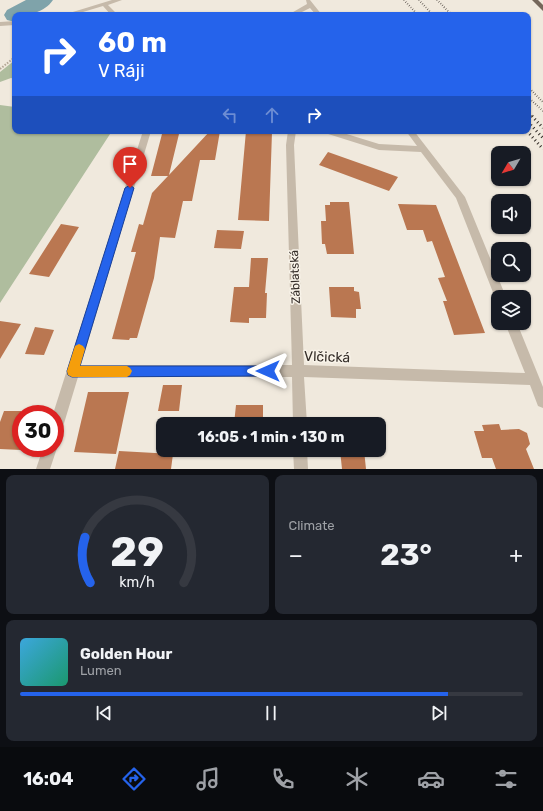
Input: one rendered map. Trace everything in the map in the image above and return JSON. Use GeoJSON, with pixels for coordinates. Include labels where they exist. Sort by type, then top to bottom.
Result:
{"type":"FeatureCollection","features":[{"type":"Feature","properties":{"kind":"main road"},"geometry":{"type":"LineString","coordinates":[[535,0],[543,9]]}},
{"type":"Feature","properties":{"kind":"street"},"geometry":{"type":"LineString","coordinates":[[76,12],[119,0]]}},
{"type":"Feature","properties":{"kind":"street"},"geometry":{"type":"LineString","coordinates":[[296,12],[310,3],[317,12]]}},
{"type":"Feature","properties":{"kind":"street"},"geometry":{"type":"LineString","coordinates":[[104,4],[112,12]]}},
{"type":"Feature","properties":{"kind":"street"},"geometry":{"type":"LineString","coordinates":[[0,24],[12,23]]}},
{"type":"Feature","properties":{"kind":"street"},"geometry":{"type":"LineString","coordinates":[[62,405],[146,134]]}},
{"type":"Feature","properties":{"kind":"street","name":"Záblatská"},"geometry":{"type":"LineString","coordinates":[[292,134],[290,145],[300,417]]}},
{"type":"Feature","properties":{"kind":"street"},"geometry":{"type":"LineString","coordinates":[[338,134],[379,147],[425,149]]}},
{"type":"Feature","properties":{"kind":"street"},"geometry":{"type":"LineString","coordinates":[[412,134],[460,197],[497,290]]}},
{"type":"Feature","properties":{"kind":"street"},"geometry":{"type":"LineString","coordinates":[[514,330],[543,402]]}},
{"type":"Feature","properties":{"kind":"street","name":"Vlčická"},"geometry":{"type":"LineString","coordinates":[[72,371],[298,371],[533,379]]}},
{"type":"Feature","properties":{"kind":"street"},"geometry":{"type":"LineString","coordinates":[[43,469],[47,457]]}},
{"type":"Feature","properties":{"kind":"street"},"geometry":{"type":"LineString","coordinates":[[300,457],[301,469]]}},
{"type":"Feature","properties":{"kind":"path"},"geometry":{"type":"LineString","coordinates":[[0,69],[12,59]]}},
{"type":"Feature","properties":{"kind":"green space"},"geometry":{"type":"Polygon","coordinates":[[[12,62],[12,78],[0,82],[0,72],[12,62]]]}},
{"type":"Feature","properties":{"kind":"green space"},"geometry":{"type":"Polygon","coordinates":[[[0,105],[12,107],[12,134],[110,134],[0,303],[0,105]]]}},
{"type":"Feature","properties":{"kind":"building"},"geometry":{"type":"Polygon","coordinates":[[[162,134],[179,134],[169,175],[207,134],[219,134],[215,160],[200,160],[192,201],[183,201],[175,238],[160,237],[154,278],[137,338],[130,338],[129,340],[112,339],[136,252],[131,252],[139,224],[143,225],[152,193],[168,176],[151,176],[162,134]]]}},
{"type":"Feature","properties":{"kind":"building"},"geometry":{"type":"Polygon","coordinates":[[[246,134],[272,134],[269,221],[238,220],[246,134]]]}},
{"type":"Feature","properties":{"kind":"building"},"geometry":{"type":"Polygon","coordinates":[[[328,152],[398,177],[389,191],[319,165],[328,152]]]}},
{"type":"Feature","properties":{"kind":"building"},"geometry":{"type":"Polygon","coordinates":[[[330,202],[349,202],[354,254],[327,254],[325,244],[322,244],[321,221],[326,221],[325,205],[330,205],[330,202]]]}},
{"type":"Feature","properties":{"kind":"building"},"geometry":{"type":"Polygon","coordinates":[[[398,204],[436,205],[485,333],[454,335],[443,301],[447,301],[438,278],[445,277],[432,241],[427,242],[423,230],[407,230],[398,204]]]}},
{"type":"Feature","properties":{"kind":"building"},"geometry":{"type":"Polygon","coordinates":[[[61,224],[79,227],[49,277],[29,274],[61,224]]]}},
{"type":"Feature","properties":{"kind":"building"},"geometry":{"type":"Polygon","coordinates":[[[217,230],[244,231],[241,249],[214,248],[217,230]]]}},
{"type":"Feature","properties":{"kind":"building"},"geometry":{"type":"Polygon","coordinates":[[[251,258],[268,258],[265,293],[267,293],[266,318],[249,318],[249,323],[230,322],[234,287],[249,287],[251,258]]]}},
{"type":"Feature","properties":{"kind":"building"},"geometry":{"type":"Polygon","coordinates":[[[329,287],[354,287],[354,291],[359,292],[361,309],[356,309],[356,318],[331,317],[329,287]]]}},
{"type":"Feature","properties":{"kind":"building"},"geometry":{"type":"Polygon","coordinates":[[[0,321],[21,324],[0,359],[0,321]]]}},
{"type":"Feature","properties":{"kind":"building"},"geometry":{"type":"Polygon","coordinates":[[[35,327],[54,330],[44,355],[25,354],[35,327]]]}},
{"type":"Feature","properties":{"kind":"building"},"geometry":{"type":"Polygon","coordinates":[[[163,385],[182,385],[179,411],[158,411],[163,385]]]}},
{"type":"Feature","properties":{"kind":"building"},"geometry":{"type":"Polygon","coordinates":[[[88,392],[129,392],[116,454],[74,452],[88,392]]]}},
{"type":"Feature","properties":{"kind":"building"},"geometry":{"type":"Polygon","coordinates":[[[236,405],[263,405],[263,417],[235,417],[236,405]]]}},
{"type":"Feature","properties":{"kind":"building"},"geometry":{"type":"Polygon","coordinates":[[[4,411],[12,411],[12,450],[0,449],[0,422],[4,411]]]}},
{"type":"Feature","properties":{"kind":"building"},"geometry":{"type":"Polygon","coordinates":[[[499,424],[501,430],[519,429],[527,433],[530,444],[526,449],[534,469],[496,469],[492,458],[482,458],[474,431],[484,431],[482,425],[499,424]]]}},
{"type":"Feature","properties":{"kind":"building"},"geometry":{"type":"Polygon","coordinates":[[[119,451],[156,453],[156,457],[173,457],[171,469],[115,469],[119,451]]]}},
{"type":"Feature","properties":{"kind":"building"},"geometry":{"type":"Polygon","coordinates":[[[341,457],[365,457],[366,469],[342,469],[341,457]]]}},
{"type":"Feature","properties":{"kind":"waterway"},"geometry":{"type":"LineString","coordinates":[[20,12],[42,0]]}},
{"type":"Feature","properties":{"kind":"railway"},"geometry":{"type":"LineString","coordinates":[[404,0],[415,12]]}},
{"type":"Feature","properties":{"kind":"railway"},"geometry":{"type":"LineString","coordinates":[[419,0],[430,12]]}},
{"type":"Feature","properties":{"kind":"railway"},"geometry":{"type":"LineString","coordinates":[[437,0],[449,12]]}},
{"type":"Feature","properties":{"kind":"railway"},"geometry":{"type":"LineString","coordinates":[[531,90],[543,102]]}},
{"type":"Feature","properties":{"kind":"railway"},"geometry":{"type":"LineString","coordinates":[[531,100],[543,111]]}},
{"type":"Feature","properties":{"kind":"railway"},"geometry":{"type":"LineString","coordinates":[[532,116],[543,128]]}},
{"type":"Feature","properties":{"kind":"railway"},"geometry":{"type":"LineString","coordinates":[[531,125],[543,138]]}},
{"type":"Feature","properties":{"kind":"railway"},"geometry":{"type":"LineString","coordinates":[[530,134],[543,149]]}},
{"type":"Feature","properties":{"kind":"slow traffic"},"geometry":{"type":"LineString","coordinates":[[79,349],[72,371],[127,371]]}},
{"type":"Feature","properties":{"kind":"route"},"geometry":{"type":"LineString","coordinates":[[130,188],[72,371],[268,371]]}}]}
